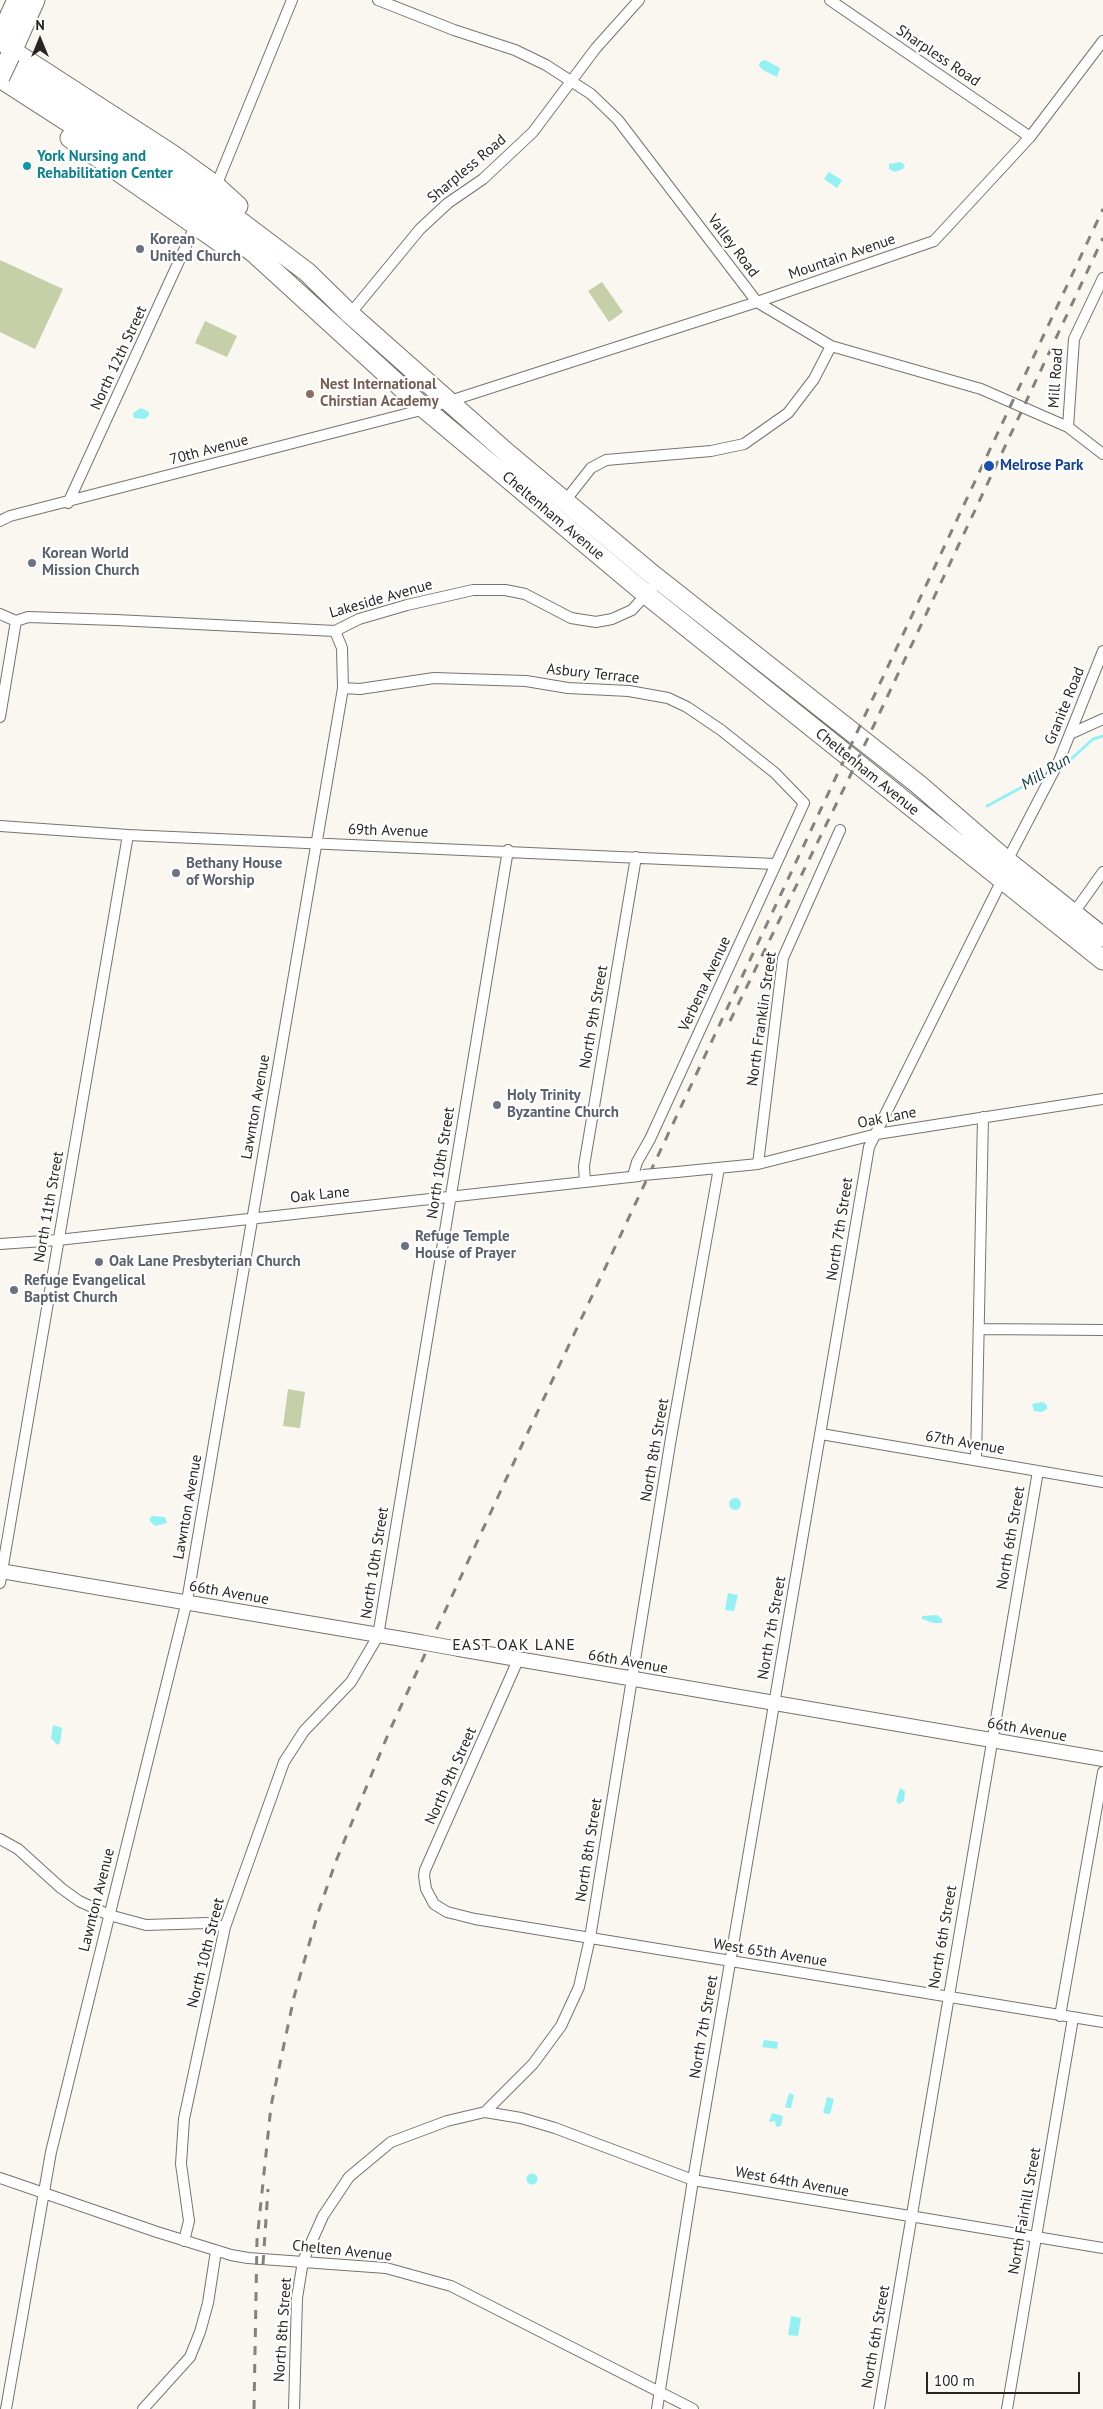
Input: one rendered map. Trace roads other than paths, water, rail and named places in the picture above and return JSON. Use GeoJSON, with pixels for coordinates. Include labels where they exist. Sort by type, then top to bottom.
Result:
{"type":"FeatureCollection","features":[{"type":"Feature","properties":{"kind":"highway"},"geometry":{"type":"LineString","coordinates":[[0,78],[4,50],[17,0]]}},
{"type":"Feature","properties":{"kind":"highway"},"geometry":{"type":"LineString","coordinates":[[4,50],[35,0]]}},
{"type":"Feature","properties":{"kind":"highway"},"geometry":{"type":"LineString","coordinates":[[4,50],[216,186],[307,272]]}},
{"type":"Feature","properties":{"kind":"highway","name":"Cheltenham Avenue"},"geometry":{"type":"LineString","coordinates":[[4,50],[188,182],[307,272],[350,314],[448,401],[565,501],[660,580],[918,784],[1007,861],[1103,937]]}},
{"type":"Feature","properties":{"kind":"highway","name":"Cheltenham Avenue"},"geometry":{"type":"LineString","coordinates":[[0,78],[155,178],[253,252],[425,409],[647,595],[1103,960]]}},
{"type":"Feature","properties":{"kind":"highway"},"geometry":{"type":"LineString","coordinates":[[0,92],[196,224],[312,307]]}},
{"type":"Feature","properties":{"kind":"street"},"geometry":{"type":"LineString","coordinates":[[216,186],[292,0]]}},
{"type":"Feature","properties":{"kind":"street","name":"Valley Road"},"geometry":{"type":"LineString","coordinates":[[378,0],[454,30],[516,50],[546,65],[591,94],[618,120],[757,302],[831,346],[981,389],[1068,427],[1103,454]]}},
{"type":"Feature","properties":{"kind":"street","name":"Sharpless Road"},"geometry":{"type":"LineString","coordinates":[[350,314],[420,229],[448,203],[483,180],[533,132],[596,48],[639,0]]}},
{"type":"Feature","properties":{"kind":"street","name":"Sharpless Road"},"geometry":{"type":"LineString","coordinates":[[830,0],[1030,137]]}},
{"type":"Feature","properties":{"kind":"street","name":"Mountain Avenue"},"geometry":{"type":"LineString","coordinates":[[425,409],[757,302],[934,241],[1030,137],[1103,41]]}},
{"type":"Feature","properties":{"kind":"street","name":"North 12th Street"},"geometry":{"type":"LineString","coordinates":[[68,503],[196,224]]}},
{"type":"Feature","properties":{"kind":"street","name":"Mill Road"},"geometry":{"type":"LineString","coordinates":[[1068,427],[1074,339],[1103,278]]}},
{"type":"Feature","properties":{"kind":"street"},"geometry":{"type":"LineString","coordinates":[[565,501],[591,468],[606,460],[711,451],[744,444],[788,413],[814,379],[831,346]]}},
{"type":"Feature","properties":{"kind":"street","name":"70th Avenue"},"geometry":{"type":"LineString","coordinates":[[0,520],[425,409]]}},
{"type":"Feature","properties":{"kind":"street","name":"Lakeside Avenue"},"geometry":{"type":"LineString","coordinates":[[16,621],[28,618],[97,619],[335,631],[359,620],[407,604],[473,590],[505,590],[525,594],[571,618],[596,622],[626,614],[660,580]]}},
{"type":"Feature","properties":{"kind":"street"},"geometry":{"type":"LineString","coordinates":[[0,614],[16,621],[0,717]]}},
{"type":"Feature","properties":{"kind":"street","name":"Lawnton Avenue"},"geometry":{"type":"LineString","coordinates":[[6,2409],[42,2192],[187,1602],[343,688],[342,648],[335,631]]}},
{"type":"Feature","properties":{"kind":"street","name":"Granite Road"},"geometry":{"type":"LineString","coordinates":[[1002,880],[1007,861],[1059,761],[1103,651]]}},
{"type":"Feature","properties":{"kind":"street","name":"Asbury Terrace"},"geometry":{"type":"LineString","coordinates":[[343,688],[360,689],[434,678],[526,681],[568,688],[629,691],[668,698],[687,707],[721,730],[775,773],[804,803]]}},
{"type":"Feature","properties":{"kind":"street"},"geometry":{"type":"LineString","coordinates":[[1070,734],[1103,719]]}},
{"type":"Feature","properties":{"kind":"street","name":"Verbena Avenue"},"geometry":{"type":"LineString","coordinates":[[638,1176],[637,1162],[654,1130],[804,803]]}},
{"type":"Feature","properties":{"kind":"street","name":"69th Avenue"},"geometry":{"type":"LineString","coordinates":[[0,826],[128,835],[508,850],[775,864]]}},
{"type":"Feature","properties":{"kind":"street","name":"North Franklin Street"},"geometry":{"type":"LineString","coordinates":[[758,1164],[783,958],[840,830]]}},
{"type":"Feature","properties":{"kind":"street","name":"North 11th Street"},"geometry":{"type":"LineString","coordinates":[[1,1575],[128,835]]}},
{"type":"Feature","properties":{"kind":"street","name":"North 10th Street"},"geometry":{"type":"LineString","coordinates":[[184,2241],[189,2213],[181,2164],[183,2127],[225,1927],[284,1762],[304,1731],[351,1682],[378,1636],[508,850]]}},
{"type":"Feature","properties":{"kind":"street","name":"North 9th Street"},"geometry":{"type":"LineString","coordinates":[[585,1182],[584,1166],[636,857]]}},
{"type":"Feature","properties":{"kind":"street"},"geometry":{"type":"LineString","coordinates":[[1073,914],[1103,872]]}},
{"type":"Feature","properties":{"kind":"street","name":"North 7th Street"},"geometry":{"type":"LineString","coordinates":[[657,2409],[693,2180],[822,1434],[869,1147],[1002,880]]}},
{"type":"Feature","properties":{"kind":"street","name":"Oak Lane"},"geometry":{"type":"LineString","coordinates":[[0,1244],[58,1240],[758,1164],[877,1134],[1103,1099]]}},
{"type":"Feature","properties":{"kind":"street"},"geometry":{"type":"LineString","coordinates":[[976,1460],[983,1117]]}},
{"type":"Feature","properties":{"kind":"street","name":"North 8th Street"},"geometry":{"type":"LineString","coordinates":[[294,2409],[297,2298],[303,2261],[323,2216],[349,2177],[391,2142],[447,2120],[485,2112],[533,2064],[561,2026],[579,1987],[590,1938],[719,1168]]}},
{"type":"Feature","properties":{"kind":"street"},"geometry":{"type":"LineString","coordinates":[[978,1328],[1103,1330]]}},
{"type":"Feature","properties":{"kind":"street","name":"67th Avenue"},"geometry":{"type":"LineString","coordinates":[[822,1434],[1103,1482]]}},
{"type":"Feature","properties":{"kind":"street","name":"North 6th Street"},"geometry":{"type":"LineString","coordinates":[[880,2409],[1038,1470]]}},
{"type":"Feature","properties":{"kind":"street","name":"66th Avenue"},"geometry":{"type":"LineString","coordinates":[[1,1575],[187,1602],[1103,1759]]}},
{"type":"Feature","properties":{"kind":"street","name":"North 9th Street"},"geometry":{"type":"LineString","coordinates":[[434,1904],[426,1889],[425,1870],[518,1660]]}},
{"type":"Feature","properties":{"kind":"street"},"geometry":{"type":"LineString","coordinates":[[1060,2016],[1103,1772]]}},
{"type":"Feature","properties":{"kind":"street"},"geometry":{"type":"LineString","coordinates":[[0,1840],[18,1849],[61,1888],[79,1901],[109,1915],[146,1925],[208,1923],[225,1927]]}},
{"type":"Feature","properties":{"kind":"street","name":"West 65th Avenue"},"geometry":{"type":"LineString","coordinates":[[434,1904],[447,1912],[474,1919],[1103,2022]]}},
{"type":"Feature","properties":{"kind":"street","name":"North Fairhill Street"},"geometry":{"type":"LineString","coordinates":[[1008,2409],[1073,2018]]}},
{"type":"Feature","properties":{"kind":"street","name":"West 64th Avenue"},"geometry":{"type":"LineString","coordinates":[[485,2112],[521,2118],[555,2128],[693,2180],[1103,2248]]}},
{"type":"Feature","properties":{"kind":"street","name":"Chelten Avenue"},"geometry":{"type":"LineString","coordinates":[[0,2178],[216,2251],[248,2258],[386,2268],[451,2286],[693,2409]]}},
{"type":"Feature","properties":{"kind":"street"},"geometry":{"type":"LineString","coordinates":[[143,2409],[190,2357],[200,2332],[208,2303],[216,2251]]}},
{"type":"Feature","properties":{"kind":"water"},"geometry":{"type":"Polygon","coordinates":[[[765,60],[780,68],[777,77],[759,66],[760,62],[765,60]]]}},
{"type":"Feature","properties":{"kind":"water"},"geometry":{"type":"Polygon","coordinates":[[[900,162],[905,165],[903,169],[895,172],[889,169],[889,164],[900,162]]]}},
{"type":"Feature","properties":{"kind":"water"},"geometry":{"type":"Polygon","coordinates":[[[829,172],[842,180],[837,188],[824,179],[829,172]]]}},
{"type":"Feature","properties":{"kind":"water"},"geometry":{"type":"Polygon","coordinates":[[[141,408],[149,412],[149,415],[145,419],[134,418],[133,413],[141,408]]]}},
{"type":"Feature","properties":{"kind":"water"},"geometry":{"type":"Polygon","coordinates":[[[1043,1402],[1047,1405],[1047,1409],[1042,1412],[1034,1411],[1032,1404],[1043,1402]]]}},
{"type":"Feature","properties":{"kind":"water"},"geometry":{"type":"Polygon","coordinates":[[[735,1498],[741,1504],[735,1510],[729,1504],[735,1498]]]}},
{"type":"Feature","properties":{"kind":"water"},"geometry":{"type":"Polygon","coordinates":[[[152,1516],[165,1517],[167,1523],[155,1526],[149,1520],[152,1516]]]}},
{"type":"Feature","properties":{"kind":"water"},"geometry":{"type":"Polygon","coordinates":[[[728,1593],[738,1595],[734,1611],[725,1610],[728,1593]]]}},
{"type":"Feature","properties":{"kind":"water"},"geometry":{"type":"Polygon","coordinates":[[[937,1615],[942,1619],[942,1623],[933,1623],[922,1619],[922,1616],[937,1615]]]}},
{"type":"Feature","properties":{"kind":"water"},"geometry":{"type":"Polygon","coordinates":[[[53,1725],[62,1728],[60,1743],[57,1745],[51,1738],[53,1725]]]}},
{"type":"Feature","properties":{"kind":"water"},"geometry":{"type":"Polygon","coordinates":[[[900,1788],[905,1791],[904,1801],[899,1804],[896,1801],[900,1788]]]}},
{"type":"Feature","properties":{"kind":"water"},"geometry":{"type":"Polygon","coordinates":[[[764,2040],[778,2042],[777,2049],[762,2047],[764,2040]]]}},
{"type":"Feature","properties":{"kind":"water"},"geometry":{"type":"Polygon","coordinates":[[[789,2093],[794,2095],[791,2108],[785,2107],[789,2093]]]}},
{"type":"Feature","properties":{"kind":"water"},"geometry":{"type":"Polygon","coordinates":[[[827,2097],[834,2099],[830,2114],[823,2113],[827,2097]]]}},
{"type":"Feature","properties":{"kind":"water"},"geometry":{"type":"Polygon","coordinates":[[[772,2113],[783,2116],[781,2126],[776,2127],[775,2121],[769,2122],[772,2113]]]}},
{"type":"Feature","properties":{"kind":"water"},"geometry":{"type":"Polygon","coordinates":[[[532,2173],[538,2179],[532,2185],[526,2179],[532,2173]]]}},
{"type":"Feature","properties":{"kind":"water"},"geometry":{"type":"Polygon","coordinates":[[[791,2316],[801,2318],[798,2336],[788,2335],[791,2316]]]}},
{"type":"Feature","properties":{"kind":"waterway","name":"Mill Run"},"geometry":{"type":"LineString","coordinates":[[1060,767],[1093,739],[1103,736]]}},
{"type":"Feature","properties":{"kind":"waterway","name":"Mill Run"},"geometry":{"type":"LineString","coordinates":[[987,806],[1050,772]]}},
{"type":"Feature","properties":{"kind":"railway"},"geometry":{"type":"LineString","coordinates":[[254,2409],[257,2240],[271,2106],[294,1997],[318,1913],[336,1861],[389,1732],[521,1447],[1103,209]]}},
{"type":"Feature","properties":{"kind":"railway"},"geometry":{"type":"LineString","coordinates":[[730,1021],[850,776],[1103,238]]}},
{"type":"Feature","properties":{"kind":"railway"},"geometry":{"type":"LineString","coordinates":[[263,2264],[268,2189]]}},
{"type":"Feature","properties":{"kind":"place","name":"York Nursing and Rehabilitation Center"},"geometry":{"type":"Point","coordinates":[27,166]}},
{"type":"Feature","properties":{"kind":"place","name":"Korean United Church"},"geometry":{"type":"Point","coordinates":[140,249]}},
{"type":"Feature","properties":{"kind":"place","name":"Nest International Chirstian Academy"},"geometry":{"type":"Point","coordinates":[310,394]}},
{"type":"Feature","properties":{"kind":"place","name":"Melrose Park"},"geometry":{"type":"Point","coordinates":[989,466]}},
{"type":"Feature","properties":{"kind":"place","name":"Korean World Mission Church"},"geometry":{"type":"Point","coordinates":[32,563]}},
{"type":"Feature","properties":{"kind":"place","name":"Bethany House of Worship"},"geometry":{"type":"Point","coordinates":[176,873]}},
{"type":"Feature","properties":{"kind":"place","name":"Holy Trinity Byzantine Church"},"geometry":{"type":"Point","coordinates":[497,1105]}},
{"type":"Feature","properties":{"kind":"place","name":"Refuge Temple House of Prayer"},"geometry":{"type":"Point","coordinates":[405,1246]}},
{"type":"Feature","properties":{"kind":"place","name":"Oak Lane Presbyterian Church"},"geometry":{"type":"Point","coordinates":[99,1262]}},
{"type":"Feature","properties":{"kind":"place","name":"Refuge Evangelical Baptist Church"},"geometry":{"type":"Point","coordinates":[14,1290]}},
{"type":"Feature","properties":{"kind":"district","name":"EAST OAK LANE"},"geometry":{"type":"Point","coordinates":[514,1645]}}]}
